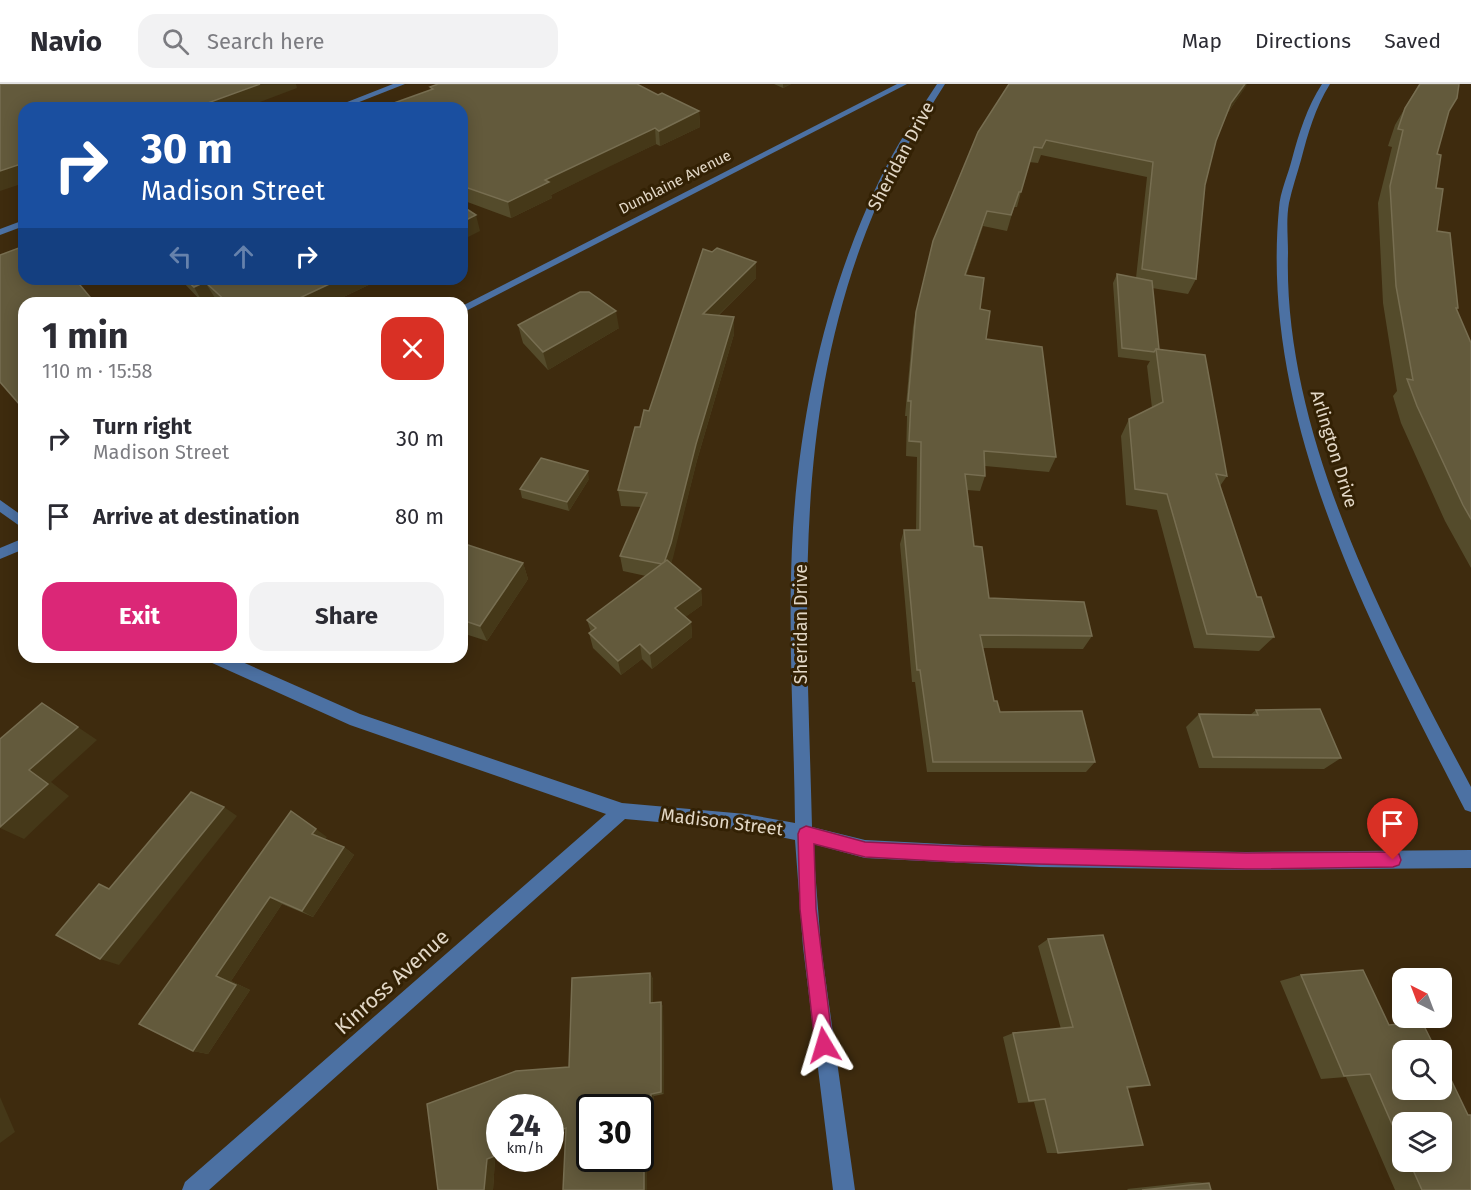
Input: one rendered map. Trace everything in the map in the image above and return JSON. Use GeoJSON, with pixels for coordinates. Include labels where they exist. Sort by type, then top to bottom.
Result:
{"type":"FeatureCollection","features":[{"type":"Feature","properties":{"kind":"street"},"geometry":{"type":"LineString","coordinates":[[352,102],[401,84]]}},
{"type":"Feature","properties":{"kind":"street","name":"Dunblaine Avenue"},"geometry":{"type":"LineString","coordinates":[[468,307],[903,84]]}},
{"type":"Feature","properties":{"kind":"street","name":"Sheridan Drive"},"geometry":{"type":"LineString","coordinates":[[844,1190],[808,909],[799,640],[801,503],[827,333],[845,275],[874,202],[901,147],[941,84]]}},
{"type":"Feature","properties":{"kind":"street","name":"Arlington Drive"},"geometry":{"type":"LineString","coordinates":[[1326,84],[1314,105],[1294,154],[1282,209],[1281,278],[1289,352],[1315,459],[1336,519],[1395,651],[1471,804]]}},
{"type":"Feature","properties":{"kind":"street"},"geometry":{"type":"LineString","coordinates":[[0,232],[18,225]]}},
{"type":"Feature","properties":{"kind":"street"},"geometry":{"type":"LineString","coordinates":[[0,505],[18,519]]}},
{"type":"Feature","properties":{"kind":"street"},"geometry":{"type":"LineString","coordinates":[[0,554],[18,546]]}},
{"type":"Feature","properties":{"kind":"street","name":"Madison Street"},"geometry":{"type":"LineString","coordinates":[[228,663],[356,720],[622,811],[746,822],[865,849],[1029,857],[1246,861],[1471,859]]}},
{"type":"Feature","properties":{"kind":"street","name":"Kinross Avenue"},"geometry":{"type":"LineString","coordinates":[[194,1190],[622,811]]}},
{"type":"Feature","properties":{"kind":"building"},"geometry":{"type":"Polygon","coordinates":[[[0,84],[260,84],[210,102],[18,102],[18,165],[0,171],[0,84]]]}},
{"type":"Feature","properties":{"kind":"building"},"geometry":{"type":"Polygon","coordinates":[[[438,84],[637,84],[699,111],[659,131],[655,128],[545,180],[549,182],[508,202],[468,188],[468,102],[397,102],[433,89],[430,87],[438,84]]]}},
{"type":"Feature","properties":{"kind":"building"},"geometry":{"type":"Polygon","coordinates":[[[1009,84],[1245,84],[1231,103],[1216,141],[1205,185],[1196,279],[1142,269],[1153,162],[1046,140],[1042,148],[1034,147],[1021,192],[1019,192],[1011,215],[987,211],[965,275],[984,278],[980,309],[990,311],[986,339],[1042,347],[1056,457],[984,451],[985,476],[965,474],[974,546],[982,547],[989,598],[1084,602],[1092,636],[980,635],[994,701],[997,701],[1000,712],[1082,711],[1095,762],[933,762],[920,670],[917,670],[904,530],[920,530],[921,442],[909,441],[911,401],[908,401],[916,312],[933,241],[978,132],[1009,84]]]}},
{"type":"Feature","properties":{"kind":"building"},"geometry":{"type":"Polygon","coordinates":[[[1420,84],[1459,84],[1457,98],[1449,111],[1437,154],[1441,155],[1436,188],[1443,189],[1437,231],[1450,233],[1458,308],[1456,308],[1471,343],[1471,519],[1417,406],[1407,379],[1413,380],[1396,286],[1390,186],[1403,130],[1398,129],[1405,108],[1420,84]]]}},
{"type":"Feature","properties":{"kind":"building"},"geometry":{"type":"Polygon","coordinates":[[[468,210],[476,215],[468,219],[468,210]]]}},
{"type":"Feature","properties":{"kind":"building"},"geometry":{"type":"Polygon","coordinates":[[[18,248],[18,285],[80,285],[90,297],[18,297],[18,403],[0,382],[0,255],[18,248]]]}},
{"type":"Feature","properties":{"kind":"building"},"geometry":{"type":"Polygon","coordinates":[[[717,248],[756,262],[703,314],[734,317],[696,444],[671,543],[662,564],[620,556],[647,493],[618,490],[635,427],[640,427],[644,410],[649,411],[703,249],[712,252],[717,248]]]}},
{"type":"Feature","properties":{"kind":"building"},"geometry":{"type":"Polygon","coordinates":[[[1117,274],[1152,281],[1159,349],[1154,352],[1122,348],[1117,274]]]}},
{"type":"Feature","properties":{"kind":"building"},"geometry":{"type":"Polygon","coordinates":[[[208,285],[327,285],[302,297],[221,297],[208,285]]]}},
{"type":"Feature","properties":{"kind":"building"},"geometry":{"type":"Polygon","coordinates":[[[580,292],[589,292],[616,311],[543,352],[518,325],[580,292]]]}},
{"type":"Feature","properties":{"kind":"building"},"geometry":{"type":"Polygon","coordinates":[[[1156,349],[1205,355],[1227,476],[1216,474],[1257,597],[1261,597],[1274,637],[1207,634],[1167,494],[1135,489],[1129,419],[1163,402],[1156,349]]]}},
{"type":"Feature","properties":{"kind":"building"},"geometry":{"type":"Polygon","coordinates":[[[541,458],[588,471],[567,502],[520,489],[541,458]]]}},
{"type":"Feature","properties":{"kind":"building"},"geometry":{"type":"Polygon","coordinates":[[[468,545],[523,563],[480,626],[468,622],[468,545]]]}},
{"type":"Feature","properties":{"kind":"building"},"geometry":{"type":"Polygon","coordinates":[[[667,560],[701,589],[675,608],[691,622],[650,654],[640,644],[618,661],[589,633],[596,628],[587,620],[667,560]]]}},
{"type":"Feature","properties":{"kind":"building"},"geometry":{"type":"Polygon","coordinates":[[[42,703],[78,727],[29,770],[48,784],[0,827],[0,739],[42,703]]]}},
{"type":"Feature","properties":{"kind":"building"},"geometry":{"type":"Polygon","coordinates":[[[1320,709],[1341,758],[1213,757],[1199,714],[1258,715],[1256,710],[1320,709]]]}},
{"type":"Feature","properties":{"kind":"building"},"geometry":{"type":"Polygon","coordinates":[[[191,792],[224,807],[100,959],[56,935],[99,884],[109,889],[191,792]]]}},
{"type":"Feature","properties":{"kind":"building"},"geometry":{"type":"Polygon","coordinates":[[[291,811],[316,829],[312,834],[344,847],[302,911],[270,897],[216,976],[236,985],[193,1051],[139,1024],[291,811]]]}},
{"type":"Feature","properties":{"kind":"building"},"geometry":{"type":"Polygon","coordinates":[[[1103,935],[1150,1085],[1127,1087],[1143,1145],[1058,1153],[1045,1099],[1029,1101],[1013,1033],[1073,1027],[1048,939],[1103,935]]]}},
{"type":"Feature","properties":{"kind":"building"},"geometry":{"type":"Polygon","coordinates":[[[1363,970],[1392,1028],[1425,1028],[1431,1040],[1392,1040],[1392,1100],[1452,1100],[1452,1082],[1468,1115],[1471,1115],[1471,1190],[1422,1190],[1414,1172],[1452,1172],[1452,1112],[1392,1112],[1392,1124],[1370,1074],[1344,1076],[1301,975],[1363,970]]]}},
{"type":"Feature","properties":{"kind":"building"},"geometry":{"type":"Polygon","coordinates":[[[650,973],[650,1003],[661,1002],[661,1092],[576,1094],[576,1172],[644,1172],[644,1190],[563,1190],[566,1128],[564,1129],[564,1094],[486,1094],[484,1190],[438,1190],[427,1104],[516,1071],[569,1067],[572,978],[650,973]]]}},
{"type":"Feature","properties":{"kind":"building"},"geometry":{"type":"Polygon","coordinates":[[[1209,1183],[1211,1190],[1142,1190],[1209,1183]]]}},
{"type":"Feature","properties":{"kind":"route"},"geometry":{"type":"LineString","coordinates":[[824,1045],[808,909],[806,834],[865,849],[1040,858],[1246,861],[1393,860]]}}]}
